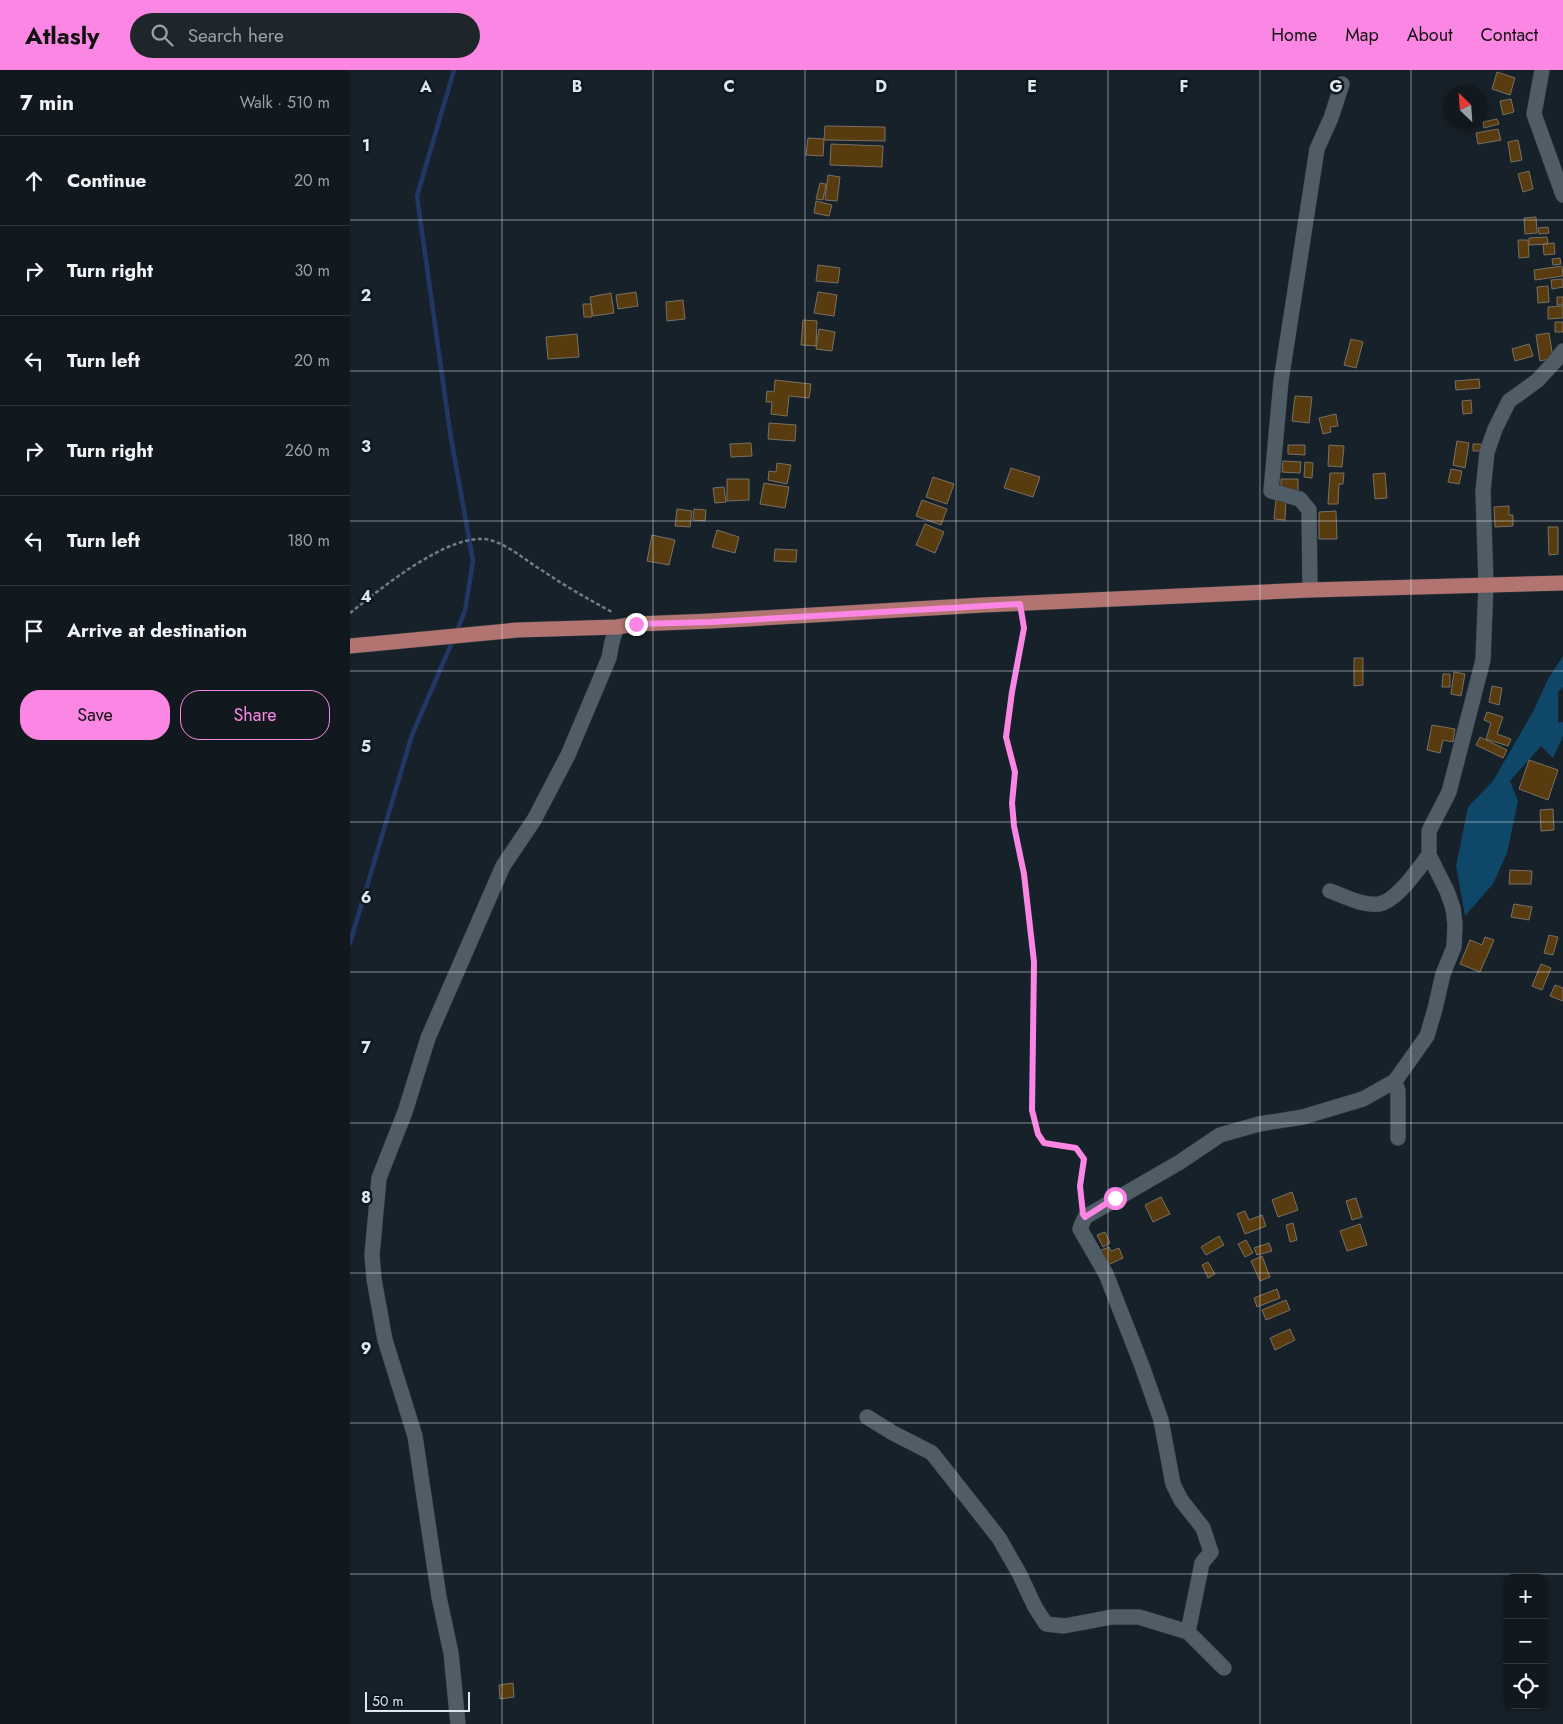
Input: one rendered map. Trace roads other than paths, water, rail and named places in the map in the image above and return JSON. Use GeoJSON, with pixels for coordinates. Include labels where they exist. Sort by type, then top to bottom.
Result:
{"type":"FeatureCollection","features":[{"type":"Feature","properties":{"kind":"main road"},"geometry":{"type":"LineString","coordinates":[[350,646],[517,630],[618,628],[636,624],[711,622],[1310,590],[1563,583]]}},
{"type":"Feature","properties":{"kind":"street"},"geometry":{"type":"LineString","coordinates":[[1542,70],[1534,114],[1563,195]]}},
{"type":"Feature","properties":{"kind":"street"},"geometry":{"type":"LineString","coordinates":[[1310,590],[1309,510],[1300,500],[1271,491],[1281,381],[1317,149],[1332,118],[1342,84]]}},
{"type":"Feature","properties":{"kind":"street"},"geometry":{"type":"LineString","coordinates":[[1188,1632],[1202,1563],[1211,1552],[1203,1528],[1180,1500],[1173,1484],[1161,1420],[1142,1366],[1106,1274],[1080,1229],[1085,1217],[1180,1162],[1220,1135],[1259,1124],[1303,1117],[1363,1099],[1395,1081],[1427,1036],[1436,1009],[1443,974],[1454,947],[1455,924],[1453,908],[1447,890],[1429,855],[1429,831],[1449,792],[1483,660],[1486,584],[1483,491],[1487,452],[1495,429],[1509,400],[1538,380],[1563,351]]}},
{"type":"Feature","properties":{"kind":"street"},"geometry":{"type":"LineString","coordinates":[[458,1724],[451,1653],[439,1597],[415,1436],[385,1340],[374,1279],[372,1255],[379,1178],[405,1112],[428,1038],[503,866],[534,820],[568,755],[609,658],[612,642],[618,628]]}},
{"type":"Feature","properties":{"kind":"street"},"geometry":{"type":"LineString","coordinates":[[1330,891],[1362,902],[1380,904],[1395,896],[1429,855]]}},
{"type":"Feature","properties":{"kind":"street"},"geometry":{"type":"LineString","coordinates":[[1395,1081],[1398,1091],[1398,1138]]}},
{"type":"Feature","properties":{"kind":"street"},"geometry":{"type":"LineString","coordinates":[[867,1417],[932,1453],[999,1538],[1020,1573],[1035,1607],[1046,1624],[1064,1626],[1112,1617],[1139,1617],[1188,1632],[1224,1668]]}},
{"type":"Feature","properties":{"kind":"waterway"},"geometry":{"type":"LineString","coordinates":[[454,70],[417,196],[450,432],[473,561],[465,611],[456,633]]}},
{"type":"Feature","properties":{"kind":"waterway"},"geometry":{"type":"LineString","coordinates":[[350,943],[412,735],[453,640]]}}]}
